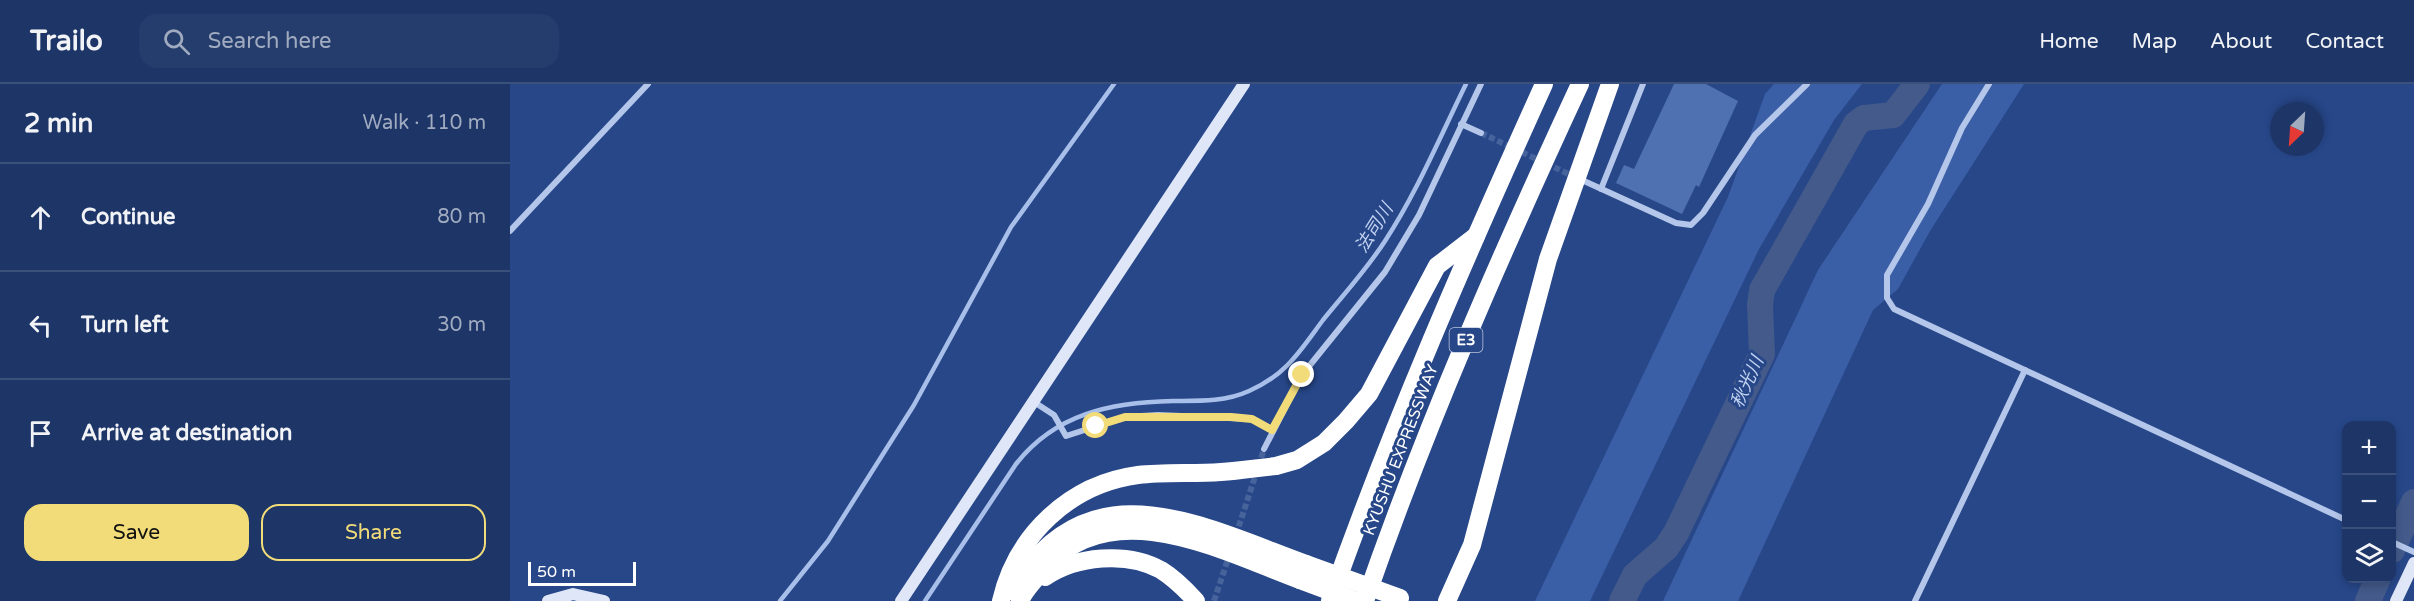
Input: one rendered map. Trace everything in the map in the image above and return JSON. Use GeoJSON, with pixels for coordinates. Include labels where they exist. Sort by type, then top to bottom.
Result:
{"type":"FeatureCollection","features":[{"type":"Feature","properties":{"kind":"highway","name":"KYUSHU EXPRESSWAY"},"geometry":{"type":"LineString","coordinates":[[1330,601],[1423,359],[1544,84]]}},
{"type":"Feature","properties":{"kind":"highway","name":"KYUSHU EXPRESSWAY"},"geometry":{"type":"LineString","coordinates":[[1365,601],[1453,370],[1521,210],[1580,84]]}},
{"type":"Feature","properties":{"kind":"highway"},"geometry":{"type":"LineString","coordinates":[[1448,601],[1472,545],[1548,259],[1610,84]]}},
{"type":"Feature","properties":{"kind":"highway"},"geometry":{"type":"LineString","coordinates":[[1001,601],[1026,542],[1043,521],[1072,497],[1108,482],[1137,475],[1276,466],[1297,460],[1324,443],[1369,394],[1437,266],[1476,236]]}},
{"type":"Feature","properties":{"kind":"highway"},"geometry":{"type":"LineString","coordinates":[[1008,601],[1013,589],[1043,548],[1059,536],[1091,519],[1134,513],[1186,521],[1303,572],[1356,601]]}},
{"type":"Feature","properties":{"kind":"highway"},"geometry":{"type":"LineString","coordinates":[[1022,596],[1063,549],[1100,534],[1136,528],[1178,536],[1402,599]]}},
{"type":"Feature","properties":{"kind":"highway"},"geometry":{"type":"LineString","coordinates":[[1022,596],[1060,566],[1095,560],[1129,559],[1160,570],[1196,601]]}},
{"type":"Feature","properties":{"kind":"street"},"geometry":{"type":"LineString","coordinates":[[510,231],[648,84]]}},
{"type":"Feature","properties":{"kind":"street"},"geometry":{"type":"LineString","coordinates":[[901,601],[1244,84]]}},
{"type":"Feature","properties":{"kind":"street"},"geometry":{"type":"LineString","coordinates":[[1264,449],[1302,375],[1390,262],[1419,215],[1481,84]]}},
{"type":"Feature","properties":{"kind":"street"},"geometry":{"type":"LineString","coordinates":[[1601,189],[1643,84]]}},
{"type":"Feature","properties":{"kind":"street"},"geometry":{"type":"LineString","coordinates":[[1584,181],[1676,223],[1691,225],[1702,213],[1755,135],[1807,84]]}},
{"type":"Feature","properties":{"kind":"street"},"geometry":{"type":"LineString","coordinates":[[1989,84],[1962,128],[1928,204],[1887,275],[1887,298],[1894,309],[2342,518]]}},
{"type":"Feature","properties":{"kind":"street"},"geometry":{"type":"LineString","coordinates":[[1461,124],[1481,133]]}},
{"type":"Feature","properties":{"kind":"street"},"geometry":{"type":"LineString","coordinates":[[1915,601],[2025,370]]}},
{"type":"Feature","properties":{"kind":"street"},"geometry":{"type":"LineString","coordinates":[[1034,402],[1054,415],[1066,436],[1125,417],[1158,415],[1252,419],[1272,430]]}},
{"type":"Feature","properties":{"kind":"street"},"geometry":{"type":"LineString","coordinates":[[2396,544],[2414,552]]}},
{"type":"Feature","properties":{"kind":"street"},"geometry":{"type":"LineString","coordinates":[[2396,601],[2414,563]]}},
{"type":"Feature","properties":{"kind":"street"},"geometry":{"type":"LineString","coordinates":[[548,601],[573,594],[604,601]]}},
{"type":"Feature","properties":{"kind":"shaded area"},"geometry":{"type":"Polygon","coordinates":[[[1774,84],[1862,84],[1834,120],[1759,249],[1590,601],[1535,601],[1728,197],[1765,94],[1774,84]]]}},
{"type":"Feature","properties":{"kind":"shaded area"},"geometry":{"type":"Polygon","coordinates":[[[1942,84],[2024,84],[1930,231],[1898,289],[1873,310],[1738,601],[1663,601],[1818,270],[1942,84]]]}},
{"type":"Feature","properties":{"kind":"building"},"geometry":{"type":"Polygon","coordinates":[[[1674,84],[1706,84],[1738,101],[1699,187],[1696,185],[1682,214],[1616,183],[1624,165],[1634,169],[1674,84]]]}},
{"type":"Feature","properties":{"kind":"waterway"},"geometry":{"type":"LineString","coordinates":[[780,601],[828,541],[914,405],[1011,227],[1114,84]]}},
{"type":"Feature","properties":{"kind":"waterway","name":"法司川"},"geometry":{"type":"LineString","coordinates":[[925,601],[1016,464],[1048,433],[1066,422],[1106,408],[1150,402],[1202,401],[1240,395],[1262,385],[1283,370],[1385,241],[1418,184],[1466,84]]}},
{"type":"Feature","properties":{"kind":"waterway","name":"秋光川"},"geometry":{"type":"LineString","coordinates":[[1622,601],[1635,575],[1666,548],[1676,533],[1762,354],[1760,305],[1762,290],[1856,124],[1864,118],[1893,115],[1917,84]]}},
{"type":"Feature","properties":{"kind":"waterway"},"geometry":{"type":"LineString","coordinates":[[2396,541],[2414,502]]}},
{"type":"Feature","properties":{"kind":"waterway"},"geometry":{"type":"LineString","coordinates":[[2368,601],[2376,583]]}},
{"type":"Feature","properties":{"kind":"tunnel"},"geometry":{"type":"LineString","coordinates":[[1481,133],[1575,177]]}},
{"type":"Feature","properties":{"kind":"tunnel"},"geometry":{"type":"LineString","coordinates":[[1236,535],[1264,449]]}},
{"type":"Feature","properties":{"kind":"tunnel"},"geometry":{"type":"LineString","coordinates":[[1214,601],[1229,556]]}},
{"type":"Feature","properties":{"kind":"route"},"geometry":{"type":"LineString","coordinates":[[1096,426],[1125,417],[1158,415],[1252,419],[1272,430],[1302,375]]}}]}
